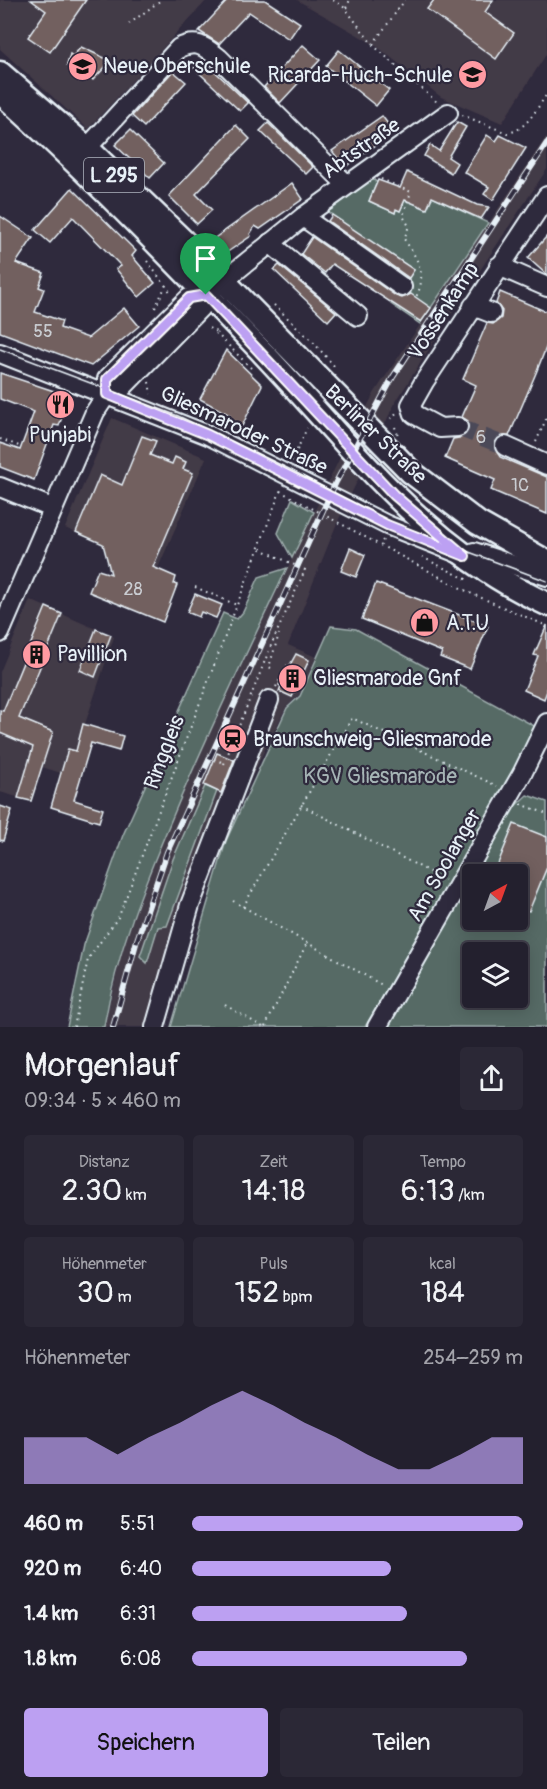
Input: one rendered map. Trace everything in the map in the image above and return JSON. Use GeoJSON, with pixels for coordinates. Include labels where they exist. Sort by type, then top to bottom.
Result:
{"type":"FeatureCollection","features":[{"type":"Feature","properties":{"kind":"main road","name":"L 295"},"geometry":{"type":"LineString","coordinates":[[0,73],[87,148],[224,281]]}},
{"type":"Feature","properties":{"kind":"main road","name":"L 295"},"geometry":{"type":"LineString","coordinates":[[0,92],[44,132],[206,295]]}},
{"type":"Feature","properties":{"kind":"main road","name":"Berliner Straße"},"geometry":{"type":"LineString","coordinates":[[224,281],[411,472],[478,522],[547,562]]}},
{"type":"Feature","properties":{"kind":"main road","name":"Berliner Straße"},"geometry":{"type":"LineString","coordinates":[[206,295],[394,495],[465,556],[511,586],[547,604]]}},
{"type":"Feature","properties":{"kind":"street"},"geometry":{"type":"LineString","coordinates":[[87,148],[179,48],[190,43],[204,45],[219,58],[347,185]]}},
{"type":"Feature","properties":{"kind":"street","name":"Abtstraße"},"geometry":{"type":"LineString","coordinates":[[107,394],[117,393],[147,363],[200,308],[206,295],[303,217],[448,113]]}},
{"type":"Feature","properties":{"kind":"street","name":"Vossenkamp"},"geometry":{"type":"LineString","coordinates":[[458,427],[440,428],[414,414],[411,405],[499,266],[547,196]]}},
{"type":"Feature","properties":{"kind":"street"},"geometry":{"type":"LineString","coordinates":[[303,217],[409,292]]}},
{"type":"Feature","properties":{"kind":"street"},"geometry":{"type":"LineString","coordinates":[[270,243],[358,316]]}},
{"type":"Feature","properties":{"kind":"street"},"geometry":{"type":"LineString","coordinates":[[499,266],[547,287]]}},
{"type":"Feature","properties":{"kind":"street"},"geometry":{"type":"LineString","coordinates":[[473,306],[491,313]]}},
{"type":"Feature","properties":{"kind":"street","name":"Gliesmaroder Straße"},"geometry":{"type":"LineString","coordinates":[[0,353],[208,435],[387,525],[465,556],[474,552],[547,576]]}},
{"type":"Feature","properties":{"kind":"street"},"geometry":{"type":"LineString","coordinates":[[0,633],[3,614],[95,412],[107,394]]}},
{"type":"Feature","properties":{"kind":"street"},"geometry":{"type":"LineString","coordinates":[[505,446],[547,465]]}},
{"type":"Feature","properties":{"kind":"street"},"geometry":{"type":"LineString","coordinates":[[1,491],[52,508]]}},
{"type":"Feature","properties":{"kind":"street"},"geometry":{"type":"LineString","coordinates":[[155,1027],[190,905],[273,693]]}},
{"type":"Feature","properties":{"kind":"street","name":"Am Soolanger"},"geometry":{"type":"LineString","coordinates":[[377,1027],[522,774],[547,723]]}},
{"type":"Feature","properties":{"kind":"path"},"geometry":{"type":"LineString","coordinates":[[129,24],[161,0]]}},
{"type":"Feature","properties":{"kind":"path"},"geometry":{"type":"LineString","coordinates":[[333,0],[345,8],[373,45],[448,113],[450,111],[507,133],[515,132],[528,120],[547,94]]}},
{"type":"Feature","properties":{"kind":"path"},"geometry":{"type":"LineString","coordinates":[[345,8],[350,0]]}},
{"type":"Feature","properties":{"kind":"path"},"geometry":{"type":"LineString","coordinates":[[373,45],[405,0]]}},
{"type":"Feature","properties":{"kind":"path"},"geometry":{"type":"LineString","coordinates":[[375,176],[411,192],[403,216],[409,226],[404,239],[416,253],[417,266],[423,283],[409,292]]}},
{"type":"Feature","properties":{"kind":"path"},"geometry":{"type":"LineString","coordinates":[[209,328],[216,333],[219,330]]}},
{"type":"Feature","properties":{"kind":"path"},"geometry":{"type":"LineString","coordinates":[[148,377],[151,397]]}},
{"type":"Feature","properties":{"kind":"path"},"geometry":{"type":"LineString","coordinates":[[391,418],[397,411]]}},
{"type":"Feature","properties":{"kind":"path"},"geometry":{"type":"LineString","coordinates":[[530,457],[547,417]]}},
{"type":"Feature","properties":{"kind":"path"},"geometry":{"type":"LineString","coordinates":[[290,467],[310,423]]}},
{"type":"Feature","properties":{"kind":"path"},"geometry":{"type":"LineString","coordinates":[[395,427],[399,431]]}},
{"type":"Feature","properties":{"kind":"path"},"geometry":{"type":"LineString","coordinates":[[0,439],[18,446],[17,449]]}},
{"type":"Feature","properties":{"kind":"path","name":"Ringgleis"},"geometry":{"type":"LineString","coordinates":[[74,1027],[88,959],[120,916],[147,837],[238,606],[282,486]]}},
{"type":"Feature","properties":{"kind":"path"},"geometry":{"type":"LineString","coordinates":[[280,490],[471,593],[547,626]]}},
{"type":"Feature","properties":{"kind":"path"},"geometry":{"type":"LineString","coordinates":[[380,545],[385,538]]}},
{"type":"Feature","properties":{"kind":"path"},"geometry":{"type":"LineString","coordinates":[[259,548],[305,570],[279,631],[268,668],[271,668]]}},
{"type":"Feature","properties":{"kind":"path"},"geometry":{"type":"LineString","coordinates":[[195,587],[238,606]]}},
{"type":"Feature","properties":{"kind":"path"},"geometry":{"type":"LineString","coordinates":[[224,764],[272,643],[279,631]]}},
{"type":"Feature","properties":{"kind":"path"},"geometry":{"type":"LineString","coordinates":[[273,693],[287,665]]}},
{"type":"Feature","properties":{"kind":"path"},"geometry":{"type":"LineString","coordinates":[[243,907],[352,718],[547,814]]}},
{"type":"Feature","properties":{"kind":"path"},"geometry":{"type":"LineString","coordinates":[[214,759],[232,766]]}},
{"type":"Feature","properties":{"kind":"path"},"geometry":{"type":"LineString","coordinates":[[301,806],[457,886]]}},
{"type":"Feature","properties":{"kind":"path"},"geometry":{"type":"LineString","coordinates":[[232,901],[396,993]]}},
{"type":"Feature","properties":{"kind":"path"},"geometry":{"type":"LineString","coordinates":[[225,1005],[264,1027],[307,943]]}},
{"type":"Feature","properties":{"kind":"shaded area","name":"Neue Oberschule"},"geometry":{"type":"Polygon","coordinates":[[[0,0],[207,0],[88,129],[0,49],[0,0]]]}},
{"type":"Feature","properties":{"kind":"shaded area","name":"Ricarda-Huch-Schule"},"geometry":{"type":"Polygon","coordinates":[[[297,0],[547,0],[547,53],[502,123],[441,97],[375,45],[297,0]]]}},
{"type":"Feature","properties":{"kind":"shaded area"},"geometry":{"type":"Polygon","coordinates":[[[547,136],[547,169],[395,403],[337,523],[288,645],[316,657],[299,695],[286,707],[225,831],[187,939],[162,1027],[104,1027],[124,942],[161,845],[196,762],[343,451],[375,392],[547,136]]]}},
{"type":"Feature","properties":{"kind":"shaded area"},"geometry":{"type":"Polygon","coordinates":[[[112,418],[206,458],[158,568],[65,528],[112,418]]]}},
{"type":"Feature","properties":{"kind":"shaded area"},"geometry":{"type":"Polygon","coordinates":[[[30,600],[114,637],[76,751],[61,773],[42,767],[31,801],[0,792],[0,672],[30,600]]]}},
{"type":"Feature","properties":{"kind":"green space"},"geometry":{"type":"Polygon","coordinates":[[[372,179],[377,182],[369,201],[395,213],[396,209],[400,211],[410,189],[411,202],[426,209],[432,197],[488,223],[420,324],[391,304],[414,270],[328,212],[372,179]]]}},
{"type":"Feature","properties":{"kind":"green space"},"geometry":{"type":"Polygon","coordinates":[[[292,499],[314,512],[292,558],[278,533],[292,499]]]}},
{"type":"Feature","properties":{"kind":"green space"},"geometry":{"type":"Polygon","coordinates":[[[287,568],[200,753],[152,867],[123,946],[104,1027],[67,1027],[84,945],[123,835],[223,613],[237,619],[243,612],[259,577],[287,568]]]}},
{"type":"Feature","properties":{"kind":"green space","name":"KGV Gliesmarode"},"geometry":{"type":"Polygon","coordinates":[[[331,626],[356,629],[538,728],[365,1027],[171,1027],[226,841],[287,708],[300,696],[331,626]]]}},
{"type":"Feature","properties":{"kind":"green space"},"geometry":{"type":"Polygon","coordinates":[[[205,786],[217,791],[167,926],[158,927],[147,963],[140,956],[173,859],[205,786]]]}},
{"type":"Feature","properties":{"kind":"green space"},"geometry":{"type":"Polygon","coordinates":[[[527,795],[547,802],[547,1027],[387,1027],[462,896],[462,930],[528,930],[528,864],[480,864],[512,809],[527,795]]]}},
{"type":"Feature","properties":{"kind":"building"},"geometry":{"type":"Polygon","coordinates":[[[31,0],[86,0],[50,52],[28,37],[46,11],[31,0]]]}},
{"type":"Feature","properties":{"kind":"building"},"geometry":{"type":"Polygon","coordinates":[[[228,0],[265,0],[300,23],[289,39],[249,12],[219,44],[199,31],[228,0]]]}},
{"type":"Feature","properties":{"kind":"building"},"geometry":{"type":"Polygon","coordinates":[[[434,0],[493,0],[485,12],[514,33],[496,59],[427,9],[434,0]]]}},
{"type":"Feature","properties":{"kind":"building"},"geometry":{"type":"Polygon","coordinates":[[[303,45],[320,60],[280,103],[264,87],[303,45]]]}},
{"type":"Feature","properties":{"kind":"building"},"geometry":{"type":"Polygon","coordinates":[[[81,47],[111,61],[93,80],[86,73],[80,78],[67,65],[70,54],[73,56],[81,47]]]}},
{"type":"Feature","properties":{"kind":"building"},"geometry":{"type":"Polygon","coordinates":[[[339,50],[389,90],[376,106],[326,66],[339,50]]]}},
{"type":"Feature","properties":{"kind":"building"},"geometry":{"type":"Polygon","coordinates":[[[202,59],[248,103],[240,111],[194,68],[202,59]]]}},
{"type":"Feature","properties":{"kind":"building"},"geometry":{"type":"Polygon","coordinates":[[[173,71],[186,82],[144,127],[132,116],[173,71]]]}},
{"type":"Feature","properties":{"kind":"building"},"geometry":{"type":"Polygon","coordinates":[[[382,116],[394,132],[345,167],[332,151],[382,116]]]}},
{"type":"Feature","properties":{"kind":"building"},"geometry":{"type":"Polygon","coordinates":[[[457,122],[466,127],[448,157],[457,163],[451,173],[424,156],[430,145],[439,151],[457,122]]]}},
{"type":"Feature","properties":{"kind":"building"},"geometry":{"type":"Polygon","coordinates":[[[268,123],[313,167],[306,174],[260,131],[268,123]]]}},
{"type":"Feature","properties":{"kind":"building"},"geometry":{"type":"Polygon","coordinates":[[[236,125],[250,139],[196,194],[212,210],[197,224],[169,196],[236,125]]]}},
{"type":"Feature","properties":{"kind":"building"},"geometry":{"type":"Polygon","coordinates":[[[130,130],[164,163],[150,178],[115,145],[130,130]]]}},
{"type":"Feature","properties":{"kind":"building"},"geometry":{"type":"Polygon","coordinates":[[[487,135],[496,141],[500,135],[526,148],[493,200],[484,194],[489,187],[464,172],[487,135]]]}},
{"type":"Feature","properties":{"kind":"building"},"geometry":{"type":"Polygon","coordinates":[[[407,172],[477,205],[489,207],[481,219],[432,197],[427,209],[405,200],[400,211],[396,209],[395,213],[369,201],[378,180],[400,188],[407,172]]]}},
{"type":"Feature","properties":{"kind":"building"},"geometry":{"type":"Polygon","coordinates":[[[292,183],[303,199],[260,229],[255,226],[251,236],[223,255],[212,240],[292,183]]]}},
{"type":"Feature","properties":{"kind":"building"},"geometry":{"type":"Polygon","coordinates":[[[72,188],[136,251],[132,256],[155,283],[139,297],[116,269],[121,266],[73,217],[50,243],[35,230],[72,188]]]}},
{"type":"Feature","properties":{"kind":"building"},"geometry":{"type":"Polygon","coordinates":[[[332,215],[414,270],[409,278],[328,221],[332,215]]]}},
{"type":"Feature","properties":{"kind":"building"},"geometry":{"type":"Polygon","coordinates":[[[0,216],[33,238],[16,263],[44,273],[39,287],[44,289],[35,312],[62,321],[60,328],[88,338],[124,308],[139,326],[91,366],[0,332],[0,216]]]}},
{"type":"Feature","properties":{"kind":"building"},"geometry":{"type":"Polygon","coordinates":[[[547,236],[547,275],[528,258],[547,236]]]}},
{"type":"Feature","properties":{"kind":"building"},"geometry":{"type":"Polygon","coordinates":[[[312,237],[396,296],[402,298],[411,294],[431,308],[421,322],[332,264],[325,273],[301,254],[312,237]]]}},
{"type":"Feature","properties":{"kind":"building"},"geometry":{"type":"Polygon","coordinates":[[[279,265],[336,312],[328,321],[274,270],[279,265]]]}},
{"type":"Feature","properties":{"kind":"building"},"geometry":{"type":"Polygon","coordinates":[[[500,292],[547,312],[547,345],[509,436],[499,437],[494,447],[500,457],[547,477],[547,514],[491,490],[495,480],[445,458],[453,439],[464,437],[468,432],[468,421],[462,417],[476,385],[463,379],[487,323],[493,324],[501,318],[502,311],[496,303],[500,292]]]}},
{"type":"Feature","properties":{"kind":"building"},"geometry":{"type":"Polygon","coordinates":[[[226,350],[262,385],[241,428],[227,421],[230,415],[200,399],[226,350]]]}},
{"type":"Feature","properties":{"kind":"building"},"geometry":{"type":"Polygon","coordinates":[[[0,373],[69,396],[59,426],[54,425],[34,480],[0,467],[0,443],[20,450],[34,412],[0,399],[0,373]]]}},
{"type":"Feature","properties":{"kind":"building"},"geometry":{"type":"Polygon","coordinates":[[[142,436],[156,441],[150,455],[172,464],[175,457],[186,462],[183,469],[193,473],[153,567],[176,577],[174,584],[177,585],[163,622],[89,592],[98,570],[111,574],[103,544],[76,532],[100,475],[122,485],[142,436]]]}},
{"type":"Feature","properties":{"kind":"building"},"geometry":{"type":"Polygon","coordinates":[[[350,548],[365,555],[356,577],[341,571],[350,548]]]}},
{"type":"Feature","properties":{"kind":"building","name":"A.T.U"},"geometry":{"type":"Polygon","coordinates":[[[376,583],[488,626],[470,669],[440,657],[442,652],[362,619],[376,583]]]}},
{"type":"Feature","properties":{"kind":"building"},"geometry":{"type":"Polygon","coordinates":[[[195,594],[222,605],[216,618],[201,612],[199,617],[187,612],[195,594]]]}},
{"type":"Feature","properties":{"kind":"building"},"geometry":{"type":"Polygon","coordinates":[[[46,607],[62,614],[19,718],[53,732],[31,801],[18,798],[33,747],[0,733],[0,710],[3,711],[46,607]]]}},
{"type":"Feature","properties":{"kind":"building"},"geometry":{"type":"Polygon","coordinates":[[[547,625],[547,691],[544,699],[524,690],[538,656],[534,655],[547,625]]]}},
{"type":"Feature","properties":{"kind":"building","name":"Pavillion"},"geometry":{"type":"Polygon","coordinates":[[[96,629],[111,635],[95,677],[80,670],[96,629]]]}},
{"type":"Feature","properties":{"kind":"building","name":"Gliesmarode Gnf"},"geometry":{"type":"Polygon","coordinates":[[[296,654],[309,660],[292,697],[279,691],[281,686],[279,685],[296,654]]]}},
{"type":"Feature","properties":{"kind":"building"},"geometry":{"type":"Polygon","coordinates":[[[83,724],[123,736],[119,751],[91,743],[74,800],[103,809],[99,822],[51,807],[68,749],[76,751],[83,724]]]}},
{"type":"Feature","properties":{"kind":"building"},"geometry":{"type":"Polygon","coordinates":[[[217,753],[234,760],[221,793],[204,785],[217,753]]]}},
{"type":"Feature","properties":{"kind":"building"},"geometry":{"type":"Polygon","coordinates":[[[0,806],[12,810],[3,841],[0,840],[0,806]]]}},
{"type":"Feature","properties":{"kind":"building"},"geometry":{"type":"Polygon","coordinates":[[[514,824],[547,837],[547,867],[529,911],[528,864],[498,864],[514,824]]]}},
{"type":"Feature","properties":{"kind":"tunnel"},"geometry":{"type":"LineString","coordinates":[[458,427],[505,446]]}},
{"type":"Feature","properties":{"kind":"tram line"},"geometry":{"type":"LineString","coordinates":[[0,349],[178,416],[289,469],[391,523],[547,581]]}},
{"type":"Feature","properties":{"kind":"railway"},"geometry":{"type":"LineString","coordinates":[[113,1027],[137,940],[167,852],[336,482],[393,377],[547,143]]}},
{"type":"Feature","properties":{"kind":"place","name":"Neue Oberschule"},"geometry":{"type":"Point","coordinates":[82,66]}},
{"type":"Feature","properties":{"kind":"place","name":"Ricarda-Huch-Schule"},"geometry":{"type":"Point","coordinates":[473,75]}},
{"type":"Feature","properties":{"kind":"place","name":"Punjabi"},"geometry":{"type":"Point","coordinates":[60,404]}},
{"type":"Feature","properties":{"kind":"place","name":"A.T.U"},"geometry":{"type":"Point","coordinates":[425,623]}},
{"type":"Feature","properties":{"kind":"place","name":"Pavillion"},"geometry":{"type":"Point","coordinates":[36,654]}},
{"type":"Feature","properties":{"kind":"place","name":"Gliesmarode Gnf"},"geometry":{"type":"Point","coordinates":[292,678]}},
{"type":"Feature","properties":{"kind":"place","name":"Braunschweig-Gliesmarode"},"geometry":{"type":"Point","coordinates":[232,739]}},
{"type":"Feature","properties":{"kind":"route"},"geometry":{"type":"LineString","coordinates":[[206,295],[371,472],[418,518],[465,556],[387,525],[208,435],[107,394],[105,389],[107,379],[189,298],[206,295]]}}]}
